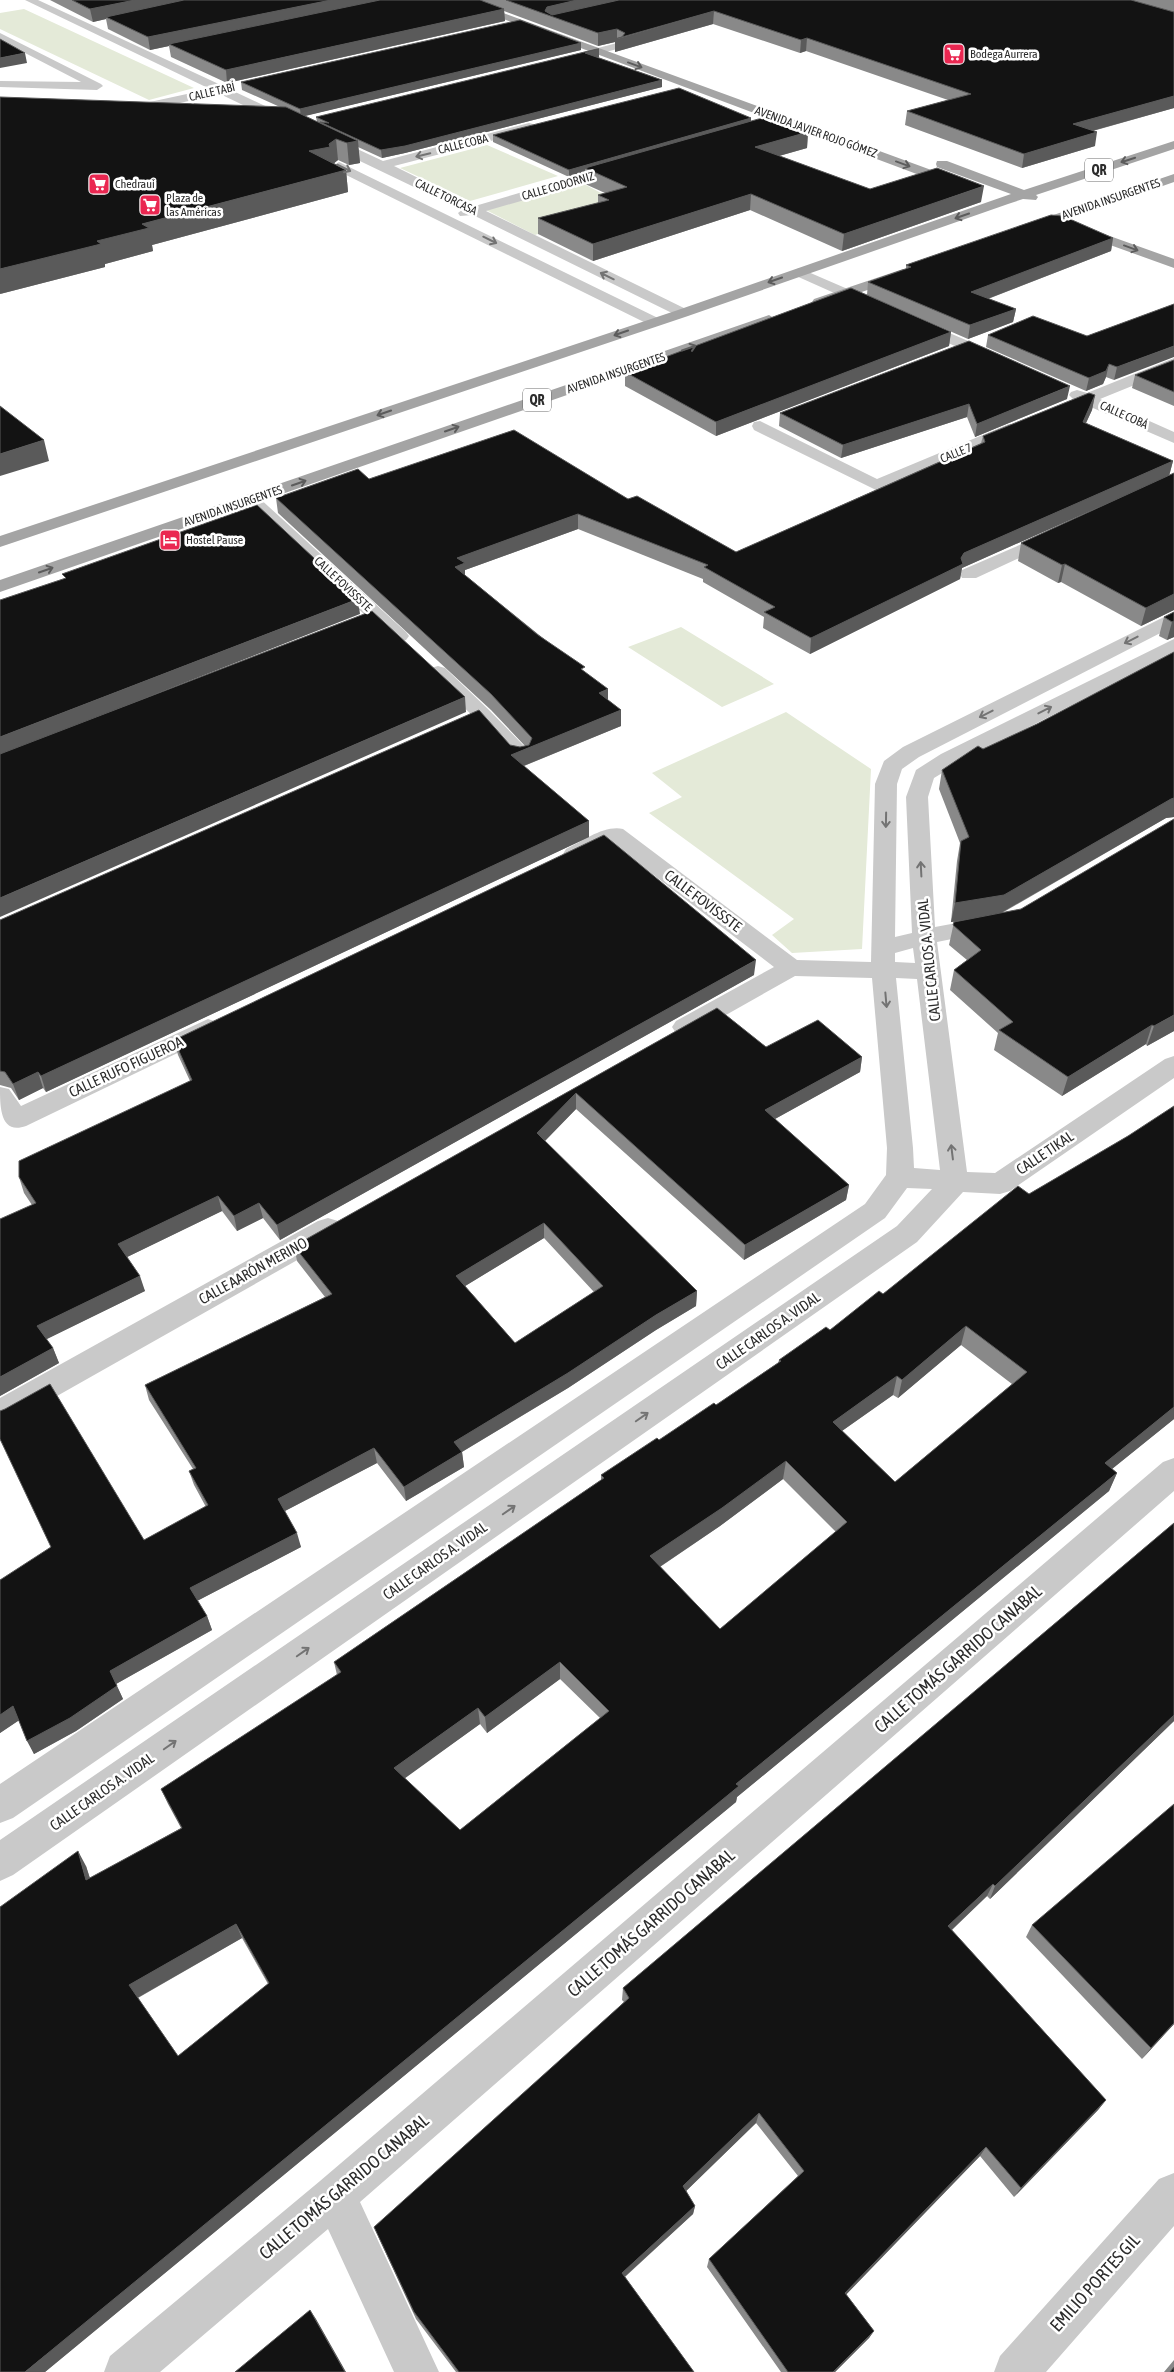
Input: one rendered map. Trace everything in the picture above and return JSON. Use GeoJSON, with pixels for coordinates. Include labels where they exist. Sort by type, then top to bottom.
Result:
{"type":"FeatureCollection","features":[{"type":"Feature","properties":{"kind":"main road","name":"AVENIDA JAVIER ROJO GÓMEZ"},"geometry":{"type":"LineString","coordinates":[[458,0],[1032,212],[1053,210]]}},
{"type":"Feature","properties":{"kind":"main road","name":"AVENIDA JAVIER ROJO GÓMEZ"},"geometry":{"type":"LineString","coordinates":[[490,0],[755,97]]}},
{"type":"Feature","properties":{"kind":"main road","name":"QR"},"geometry":{"type":"LineString","coordinates":[[0,542],[682,313],[1003,201],[1174,145]]}},
{"type":"Feature","properties":{"kind":"main road","name":"AVENIDA JAVIER ROJO GÓMEZ"},"geometry":{"type":"LineString","coordinates":[[926,158],[1024,194],[1053,210],[1174,264]]}},
{"type":"Feature","properties":{"kind":"main road","name":"AVENIDA INSURGENTES"},"geometry":{"type":"LineString","coordinates":[[1016,233],[1053,210],[1074,212],[1174,178]]}},
{"type":"Feature","properties":{"kind":"main road"},"geometry":{"type":"LineString","coordinates":[[1074,212],[1092,219]]}},
{"type":"Feature","properties":{"kind":"main road"},"geometry":{"type":"LineString","coordinates":[[800,309],[922,266]]}},
{"type":"Feature","properties":{"kind":"main road","name":"AVENIDA INSURGENTES"},"geometry":{"type":"LineString","coordinates":[[0,586],[782,315]]}},
{"type":"Feature","properties":{"kind":"street","name":"CALLE TORCASA"},"geometry":{"type":"LineString","coordinates":[[30,0],[214,89],[382,165],[682,313]]}},
{"type":"Feature","properties":{"kind":"street"},"geometry":{"type":"LineString","coordinates":[[500,27],[519,23]]}},
{"type":"Feature","properties":{"kind":"street"},"geometry":{"type":"LineString","coordinates":[[88,28],[107,24]]}},
{"type":"Feature","properties":{"kind":"street"},"geometry":{"type":"LineString","coordinates":[[0,36],[97,86],[0,84]]}},
{"type":"Feature","properties":{"kind":"street"},"geometry":{"type":"LineString","coordinates":[[561,61],[617,46]]}},
{"type":"Feature","properties":{"kind":"street"},"geometry":{"type":"LineString","coordinates":[[148,56],[167,52]]}},
{"type":"Feature","properties":{"kind":"street"},"geometry":{"type":"LineString","coordinates":[[0,77],[63,69]]}},
{"type":"Feature","properties":{"kind":"street","name":"CALLE TABÍ"},"geometry":{"type":"LineString","coordinates":[[166,116],[110,114],[214,89],[240,86]]}},
{"type":"Feature","properties":{"kind":"street"},"geometry":{"type":"LineString","coordinates":[[671,91],[690,86]]}},
{"type":"Feature","properties":{"kind":"street","name":"CALLE TORCASA"},"geometry":{"type":"LineString","coordinates":[[214,89],[234,111]]}},
{"type":"Feature","properties":{"kind":"street"},"geometry":{"type":"LineString","coordinates":[[294,124],[314,120]]}},
{"type":"Feature","properties":{"kind":"street"},"geometry":{"type":"LineString","coordinates":[[766,126],[785,121]]}},
{"type":"Feature","properties":{"kind":"street","name":"CALLE COBA"},"geometry":{"type":"LineString","coordinates":[[382,165],[546,123]]}},
{"type":"Feature","properties":{"kind":"street","name":"CALLE TORCASA"},"geometry":{"type":"LineString","coordinates":[[330,161],[655,322]]}},
{"type":"Feature","properties":{"kind":"street","name":"CALLE CODORNIZ"},"geometry":{"type":"LineString","coordinates":[[446,219],[634,164]]}},
{"type":"Feature","properties":{"kind":"street"},"geometry":{"type":"LineString","coordinates":[[799,272],[890,312]]}},
{"type":"Feature","properties":{"kind":"street"},"geometry":{"type":"LineString","coordinates":[[907,320],[1013,366]]}},
{"type":"Feature","properties":{"kind":"street"},"geometry":{"type":"LineString","coordinates":[[949,353],[992,337]]}},
{"type":"Feature","properties":{"kind":"street"},"geometry":{"type":"LineString","coordinates":[[1049,414],[1174,363]]}},
{"type":"Feature","properties":{"kind":"street","name":"CALLE COBÁ"},"geometry":{"type":"LineString","coordinates":[[1068,391],[1174,438]]}},
{"type":"Feature","properties":{"kind":"street","name":"CALLE 7"},"geometry":{"type":"LineString","coordinates":[[778,420],[760,426],[876,486],[1031,421]]}},
{"type":"Feature","properties":{"kind":"street","name":"CALLE FOVISSSTE"},"geometry":{"type":"LineString","coordinates":[[252,500],[368,620],[420,656],[474,719],[520,754]]}},
{"type":"Feature","properties":{"kind":"street"},"geometry":{"type":"LineString","coordinates":[[969,574],[1067,529]]}},
{"type":"Feature","properties":{"kind":"street"},"geometry":{"type":"LineString","coordinates":[[0,1806],[875,1211],[900,1177],[900,1148],[883,958],[886,784],[892,766],[911,752],[1174,618]]}},
{"type":"Feature","properties":{"kind":"street","name":"CALLE CARLOS A. VIDAL"},"geometry":{"type":"LineString","coordinates":[[0,1862],[907,1234],[956,1182],[924,937],[917,796],[924,775],[949,759],[1174,645]]}},
{"type":"Feature","properties":{"kind":"street","name":"CALLE FOVISSSTE"},"geometry":{"type":"LineString","coordinates":[[552,864],[614,834],[791,968]]}},
{"type":"Feature","properties":{"kind":"street"},"geometry":{"type":"LineString","coordinates":[[660,1041],[791,968],[883,958],[924,937],[1007,922]]}},
{"type":"Feature","properties":{"kind":"street"},"geometry":{"type":"LineString","coordinates":[[883,958],[928,971]]}},
{"type":"Feature","properties":{"kind":"street","name":"CALLE RUFO FIGUEROA"},"geometry":{"type":"LineString","coordinates":[[0,1096],[17,1119],[231,1017]]}},
{"type":"Feature","properties":{"kind":"street","name":"CALLE TIKAL"},"geometry":{"type":"LineString","coordinates":[[900,1177],[1000,1184],[1174,1065]]}},
{"type":"Feature","properties":{"kind":"street","name":"CALLE AARÓN MERINO"},"geometry":{"type":"LineString","coordinates":[[0,1414],[348,1218]]}},
{"type":"Feature","properties":{"kind":"street","name":"CALLE TOMÁS GARRIDO CANABAL"},"geometry":{"type":"LineString","coordinates":[[126,2372],[334,2196],[1173,1474]]}},
{"type":"Feature","properties":{"kind":"street","name":"EMILIO PORTES GIL"},"geometry":{"type":"LineString","coordinates":[[1016,2372],[1174,2194]]}},
{"type":"Feature","properties":{"kind":"street"},"geometry":{"type":"LineString","coordinates":[[334,2196],[417,2372]]}},
{"type":"Feature","properties":{"kind":"green space"},"geometry":{"type":"Polygon","coordinates":[[[24,9],[194,88],[149,100],[0,29],[0,13],[24,9]]]}},
{"type":"Feature","properties":{"kind":"green space"},"geometry":{"type":"Polygon","coordinates":[[[487,145],[558,176],[470,201],[400,168],[487,145]]]}},
{"type":"Feature","properties":{"kind":"green space"},"geometry":{"type":"Polygon","coordinates":[[[582,183],[622,204],[535,235],[486,210],[582,183]]]}},
{"type":"Feature","properties":{"kind":"green space"},"geometry":{"type":"Polygon","coordinates":[[[681,627],[774,684],[722,707],[628,647],[681,627]]]}},
{"type":"Feature","properties":{"kind":"green space"},"geometry":{"type":"Polygon","coordinates":[[[786,712],[871,769],[862,949],[792,953],[772,935],[794,919],[649,813],[682,797],[652,773],[786,712]]]}},
{"type":"Feature","properties":{"kind":"building"},"geometry":{"type":"Polygon","coordinates":[[[72,0],[135,0],[90,9],[72,0]]]}},
{"type":"Feature","properties":{"kind":"building"},"geometry":{"type":"Polygon","coordinates":[[[184,0],[331,0],[148,37],[106,17],[184,0]]]}},
{"type":"Feature","properties":{"kind":"building"},"geometry":{"type":"Polygon","coordinates":[[[380,0],[480,0],[504,9],[226,70],[169,44],[380,0]]]}},
{"type":"Feature","properties":{"kind":"building"},"geometry":{"type":"Polygon","coordinates":[[[506,0],[577,0],[547,7],[545,11],[552,15],[619,0],[1131,0],[1174,12],[1174,96],[1073,124],[1097,132],[1024,154],[907,111],[971,94],[807,38],[801,40],[714,11],[615,39],[622,37],[625,33],[617,29],[598,33],[506,0]]]}},
{"type":"Feature","properties":{"kind":"building"},"geometry":{"type":"Polygon","coordinates":[[[520,20],[581,43],[300,109],[241,82],[520,20]]]}},
{"type":"Feature","properties":{"kind":"building"},"geometry":{"type":"Polygon","coordinates":[[[0,39],[25,53],[0,58],[0,39]]]}},
{"type":"Feature","properties":{"kind":"building"},"geometry":{"type":"Polygon","coordinates":[[[599,49],[585,53],[662,80],[405,146],[381,150],[320,122],[329,123],[316,117],[599,49]]]}},
{"type":"Feature","properties":{"kind":"building"},"geometry":{"type":"Polygon","coordinates":[[[679,88],[751,118],[569,170],[493,135],[679,88]]]}},
{"type":"Feature","properties":{"kind":"building","name":"Plaza de las Américas"},"geometry":{"type":"Polygon","coordinates":[[[0,97],[286,107],[358,141],[347,143],[336,139],[329,144],[330,147],[309,151],[346,170],[142,224],[149,228],[97,241],[101,244],[0,269],[0,97]]]}},
{"type":"Feature","properties":{"kind":"building"},"geometry":{"type":"Polygon","coordinates":[[[769,116],[808,132],[755,147],[870,189],[937,168],[984,186],[844,234],[751,194],[593,244],[538,218],[609,200],[598,195],[627,187],[585,168],[769,116]]]}},
{"type":"Feature","properties":{"kind":"building"},"geometry":{"type":"Polygon","coordinates":[[[1051,215],[1063,216],[1113,238],[971,292],[1016,309],[970,325],[868,282],[911,267],[906,265],[1051,215]]]}},
{"type":"Feature","properties":{"kind":"building"},"geometry":{"type":"Polygon","coordinates":[[[851,288],[951,332],[716,422],[625,372],[851,288]]]}},
{"type":"Feature","properties":{"kind":"building"},"geometry":{"type":"Polygon","coordinates":[[[1174,304],[1174,346],[1117,367],[1109,364],[1106,371],[1089,378],[988,335],[1033,316],[1087,336],[1174,304]]]}},
{"type":"Feature","properties":{"kind":"building"},"geometry":{"type":"Polygon","coordinates":[[[969,341],[1070,386],[977,424],[969,404],[843,445],[780,413],[969,341]]]}},
{"type":"Feature","properties":{"kind":"building"},"geometry":{"type":"Polygon","coordinates":[[[1174,360],[1174,392],[1135,375],[1174,360]]]}},
{"type":"Feature","properties":{"kind":"building"},"geometry":{"type":"Polygon","coordinates":[[[1089,393],[1095,395],[1083,422],[1173,461],[964,553],[961,558],[963,564],[811,638],[764,612],[775,607],[704,567],[708,565],[578,514],[457,558],[465,563],[455,567],[538,635],[585,667],[581,669],[608,689],[599,693],[621,710],[511,755],[589,821],[41,1076],[38,1072],[13,1084],[5,1072],[0,1071],[0,920],[479,710],[510,745],[520,747],[529,745],[532,738],[491,694],[276,498],[358,469],[369,479],[514,430],[628,499],[637,496],[736,552],[985,442],[983,436],[1089,393]]]}},
{"type":"Feature","properties":{"kind":"building"},"geometry":{"type":"Polygon","coordinates":[[[0,406],[44,440],[0,454],[0,406]]]}},
{"type":"Feature","properties":{"kind":"building"},"geometry":{"type":"Polygon","coordinates":[[[1174,473],[1174,594],[1146,608],[1065,564],[1062,565],[1021,543],[1174,473]]]}},
{"type":"Feature","properties":{"kind":"building"},"geometry":{"type":"Polygon","coordinates":[[[257,505],[358,599],[0,737],[0,600],[66,578],[62,574],[257,505]]]}},
{"type":"Feature","properties":{"kind":"building"},"geometry":{"type":"Polygon","coordinates":[[[372,611],[465,697],[0,898],[0,754],[372,611]]]}},
{"type":"Feature","properties":{"kind":"building"},"geometry":{"type":"Polygon","coordinates":[[[1174,612],[1174,621],[1172,622],[1164,617],[1174,612]]]}},
{"type":"Feature","properties":{"kind":"building"},"geometry":{"type":"Polygon","coordinates":[[[1174,652],[1174,798],[1004,895],[955,903],[961,841],[969,837],[942,770],[978,746],[983,749],[1037,724],[1174,652]]]}},
{"type":"Feature","properties":{"kind":"building"},"geometry":{"type":"Polygon","coordinates":[[[1174,819],[1174,1015],[1154,1026],[1152,1025],[1068,1077],[999,1030],[1013,1022],[954,970],[981,950],[953,925],[954,922],[1021,909],[1174,819]]]}},
{"type":"Feature","properties":{"kind":"building"},"geometry":{"type":"Polygon","coordinates":[[[604,835],[756,960],[277,1225],[259,1203],[234,1216],[218,1196],[118,1244],[140,1276],[37,1326],[53,1348],[0,1377],[0,1219],[36,1203],[19,1177],[19,1161],[192,1080],[174,1040],[604,835]]]}},
{"type":"Feature","properties":{"kind":"building"},"geometry":{"type":"Polygon","coordinates":[[[717,1008],[766,1047],[818,1020],[862,1057],[765,1110],[849,1185],[745,1245],[576,1093],[537,1133],[697,1291],[656,1315],[568,1373],[454,1442],[462,1452],[404,1487],[374,1448],[278,1499],[297,1533],[190,1588],[207,1616],[110,1671],[117,1686],[70,1718],[27,1741],[13,1706],[0,1715],[0,1580],[51,1547],[0,1439],[0,1411],[50,1384],[144,1540],[208,1505],[189,1471],[196,1468],[145,1385],[332,1294],[294,1246],[717,1008]],[[544,1223],[456,1276],[515,1343],[603,1286],[544,1223]]]}},
{"type":"Feature","properties":{"kind":"building"},"geometry":{"type":"Polygon","coordinates":[[[1174,1106],[1174,1407],[1105,1463],[1117,1473],[736,1784],[739,1786],[25,2372],[0,2372],[0,1907],[78,1851],[86,1880],[182,1828],[161,1789],[341,1672],[334,1662],[604,1478],[601,1475],[657,1438],[659,1440],[714,1403],[716,1405],[781,1361],[779,1360],[826,1327],[830,1330],[879,1291],[883,1294],[1018,1186],[1029,1194],[1128,1136],[1174,1106]],[[966,1326],[902,1380],[897,1376],[833,1422],[895,1482],[1027,1372],[966,1326]],[[786,1461],[722,1508],[650,1556],[720,1629],[847,1522],[786,1461]],[[560,1662],[485,1717],[478,1708],[394,1768],[460,1830],[609,1711],[560,1662]],[[236,1924],[129,1985],[178,2056],[269,1983],[236,1924]]]}},
{"type":"Feature","properties":{"kind":"building"},"geometry":{"type":"Polygon","coordinates":[[[1174,1523],[1174,1715],[995,1886],[993,1884],[948,1926],[1106,2100],[1021,2188],[986,2147],[845,2293],[874,2331],[833,2372],[788,2372],[709,2259],[804,2171],[759,2113],[683,2186],[695,2206],[622,2273],[694,2372],[459,2372],[414,2312],[374,2227],[629,1998],[623,1988],[1174,1523]]]}},
{"type":"Feature","properties":{"kind":"building"},"geometry":{"type":"Polygon","coordinates":[[[1174,1804],[1174,2023],[1151,2048],[1032,1925],[1174,1804]]]}},
{"type":"Feature","properties":{"kind":"building"},"geometry":{"type":"Polygon","coordinates":[[[310,2310],[345,2372],[235,2372],[310,2310]]]}},
{"type":"Feature","properties":{"kind":"place","name":"Bodega Aurrera"},"geometry":{"type":"Point","coordinates":[954,54]}},
{"type":"Feature","properties":{"kind":"place","name":"Chedraui"},"geometry":{"type":"Point","coordinates":[99,184]}},
{"type":"Feature","properties":{"kind":"place","name":"Plaza de las Américas"},"geometry":{"type":"Point","coordinates":[150,205]}},
{"type":"Feature","properties":{"kind":"place","name":"Hostel Pause"},"geometry":{"type":"Point","coordinates":[170,540]}}]}
